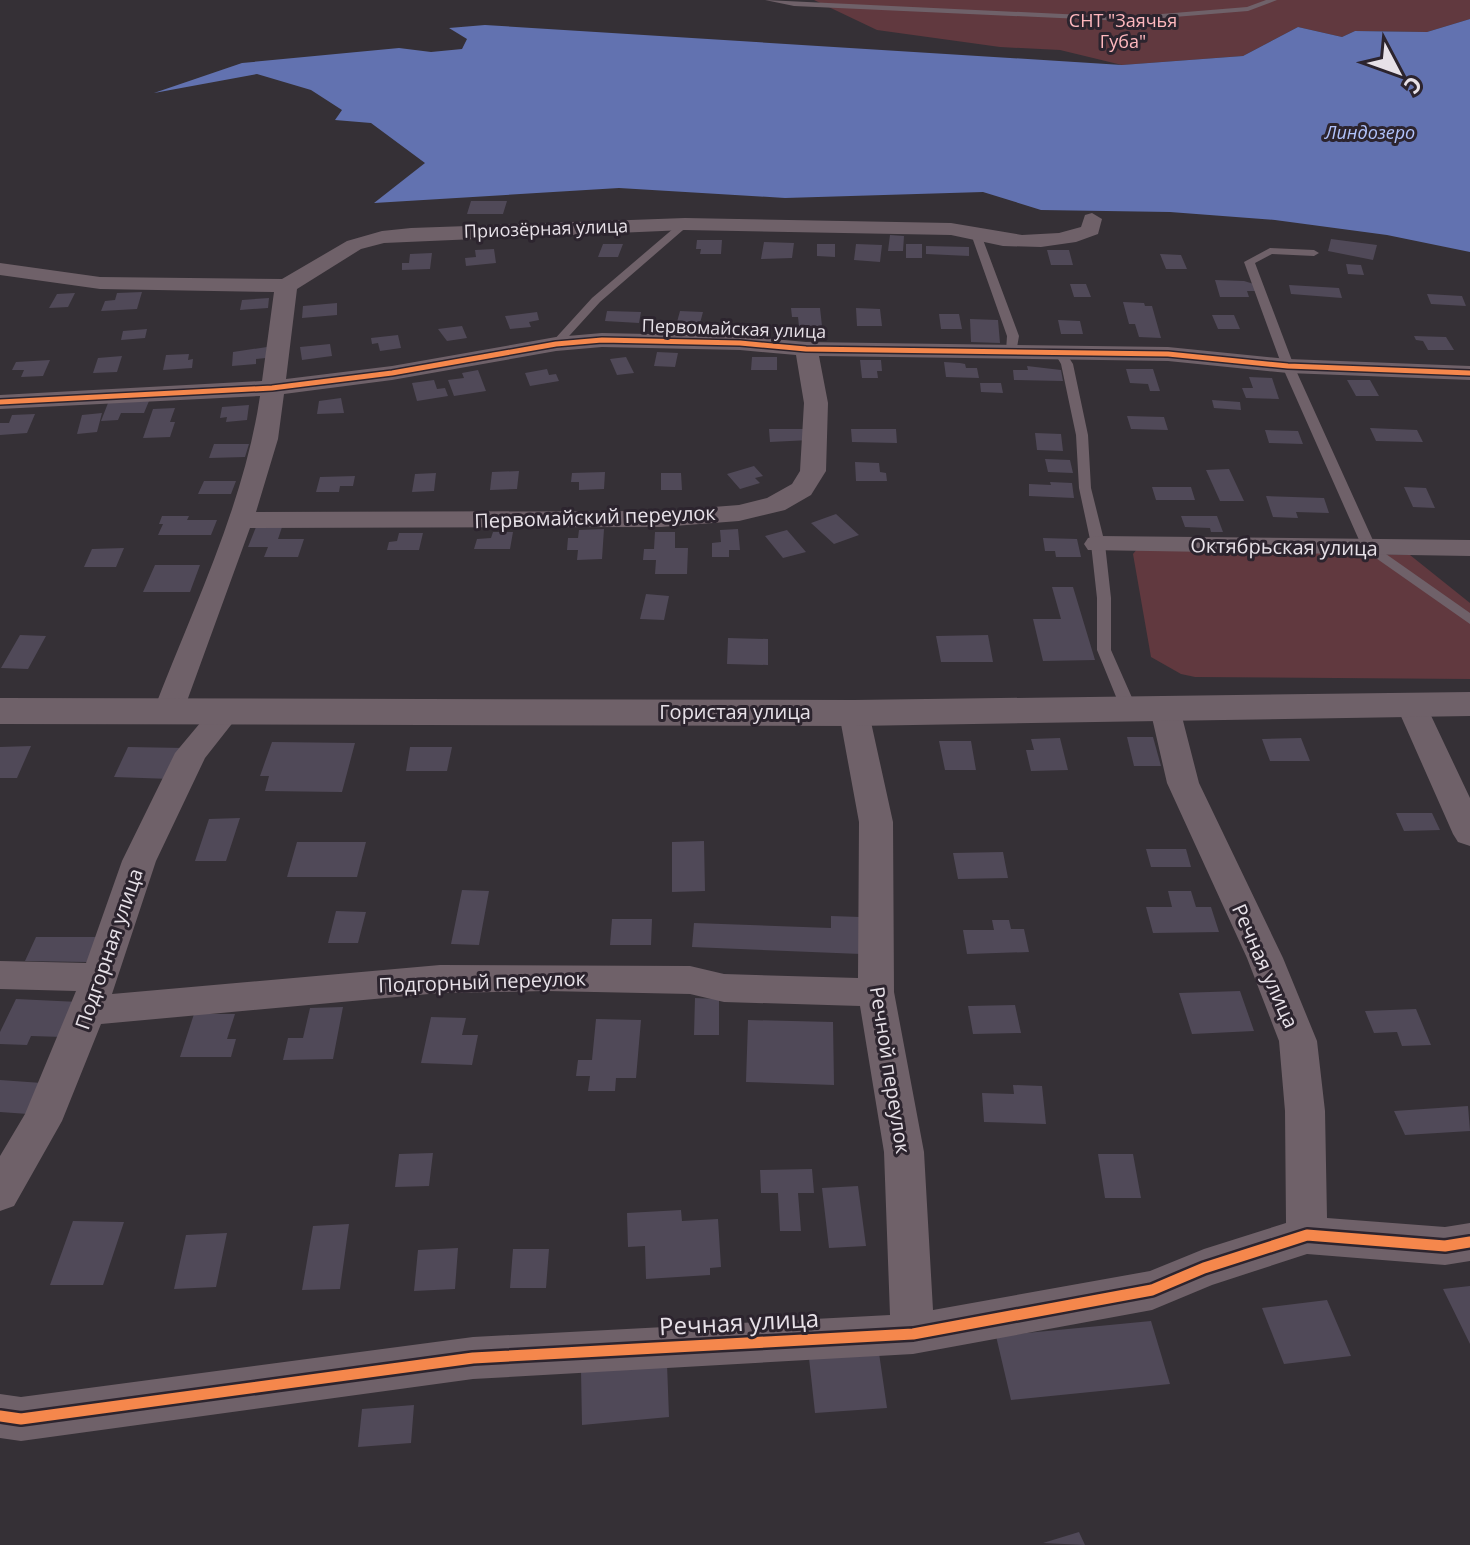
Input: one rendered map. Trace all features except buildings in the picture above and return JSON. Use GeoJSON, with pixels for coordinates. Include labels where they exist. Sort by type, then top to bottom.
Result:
{"type":"FeatureCollection","features":[{"type":"Feature","properties":{"kind":"street","name":"Приозёрная улица"},"geometry":{"type":"LineString","coordinates":[[286,286],[354,245],[382,237],[685,224],[951,229],[977,237],[1050,240],[1075,237],[1091,230],[1092,219]]}},
{"type":"Feature","properties":{"kind":"street"},"geometry":{"type":"LineString","coordinates":[[0,269],[100,283],[286,286],[266,439],[240,520],[168,712]]}},
{"type":"Feature","properties":{"kind":"street","name":"Первомайская улица"},"geometry":{"type":"LineString","coordinates":[[0,402],[272,388],[392,373],[556,344],[602,340],[806,349],[1168,354],[1288,366],[1470,373]]}},
{"type":"Feature","properties":{"kind":"street","name":"Первомайский переулок"},"geometry":{"type":"LineString","coordinates":[[240,520],[661,519],[739,513],[776,504],[802,489],[813,471],[816,403],[806,349]]}},
{"type":"Feature","properties":{"kind":"street","name":"Октябрьская улица"},"geometry":{"type":"LineString","coordinates":[[1098,544],[1470,548]]}},
{"type":"Feature","properties":{"kind":"street","name":"Гористая улица"},"geometry":{"type":"LineString","coordinates":[[0,711],[854,713],[1470,704]]}},
{"type":"Feature","properties":{"kind":"street"},"geometry":{"type":"LineString","coordinates":[[1411,705],[1470,834]]}},
{"type":"Feature","properties":{"kind":"street","name":"Речная улица"},"geometry":{"type":"LineString","coordinates":[[1147,709],[1265,958],[1298,1041],[1305,1111],[1307,1235]]}},
{"type":"Feature","properties":{"kind":"street","name":"Подгорная улица"},"geometry":{"type":"LineString","coordinates":[[0,1193],[42,1121],[95,994],[139,861],[191,753],[227,711]]}},
{"type":"Feature","properties":{"kind":"street","name":"Речной переулок"},"geometry":{"type":"LineString","coordinates":[[854,713],[876,822],[876,992],[904,1152],[913,1334]]}},
{"type":"Feature","properties":{"kind":"street","name":"Подгорный переулок"},"geometry":{"type":"LineString","coordinates":[[0,975],[95,994],[547,977],[690,980],[724,988],[876,992]]}},
{"type":"Feature","properties":{"kind":"street","name":"Речная улица"},"geometry":{"type":"LineString","coordinates":[[0,1416],[21,1419],[473,1358],[913,1334],[1152,1290],[1204,1268],[1307,1235],[1445,1246],[1470,1242]]}},
{"type":"Feature","properties":{"kind":"lane"},"geometry":{"type":"LineString","coordinates":[[769,0],[794,4],[1125,19],[1248,9],[1273,0]]}},
{"type":"Feature","properties":{"kind":"lane"},"geometry":{"type":"LineString","coordinates":[[556,344],[596,300],[685,224]]}},
{"type":"Feature","properties":{"kind":"lane"},"geometry":{"type":"LineString","coordinates":[[977,237],[1013,336],[1012,351]]}},
{"type":"Feature","properties":{"kind":"lane"},"geometry":{"type":"LineString","coordinates":[[1314,253],[1270,251],[1249,262],[1288,366],[1370,549],[1470,620]]}},
{"type":"Feature","properties":{"kind":"lane"},"geometry":{"type":"LineString","coordinates":[[1060,352],[1067,364],[1082,435],[1085,488],[1098,544],[1104,598],[1104,650],[1147,709]]}},
{"type":"Feature","properties":{"kind":"green space","name":"СНТ \"Заячья Губа\""},"geometry":{"type":"Polygon","coordinates":[[[814,0],[1470,0],[1470,19],[1427,32],[1355,31],[1342,37],[1298,27],[1243,56],[1122,65],[1060,50],[1000,47],[877,30],[814,0]]]}},
{"type":"Feature","properties":{"kind":"green space"},"geometry":{"type":"Polygon","coordinates":[[[1138,548],[1410,555],[1470,603],[1470,679],[1195,677],[1181,674],[1151,657],[1133,554],[1138,548]]]}},
{"type":"Feature","properties":{"kind":"water","name":"Линдозеро"},"geometry":{"type":"Polygon","coordinates":[[[1470,19],[1470,252],[1387,235],[1275,220],[1170,212],[1041,210],[983,192],[785,198],[619,188],[374,203],[425,163],[371,123],[335,120],[342,110],[311,90],[257,74],[154,93],[242,63],[399,48],[431,52],[462,49],[467,39],[449,28],[485,25],[1122,65],[1243,56],[1298,27],[1342,37],[1355,31],[1427,32],[1470,19]]]}},
{"type":"Feature","properties":{"kind":"cycle path"},"geometry":{"type":"LineString","coordinates":[[0,402],[272,388],[392,373],[556,344],[602,340],[740,343],[806,349],[1168,354],[1288,366],[1470,373]]}},
{"type":"Feature","properties":{"kind":"cycle path"},"geometry":{"type":"LineString","coordinates":[[0,1416],[21,1419],[473,1358],[913,1334],[1152,1290],[1204,1268],[1307,1235],[1445,1246],[1470,1242]]}}]}
